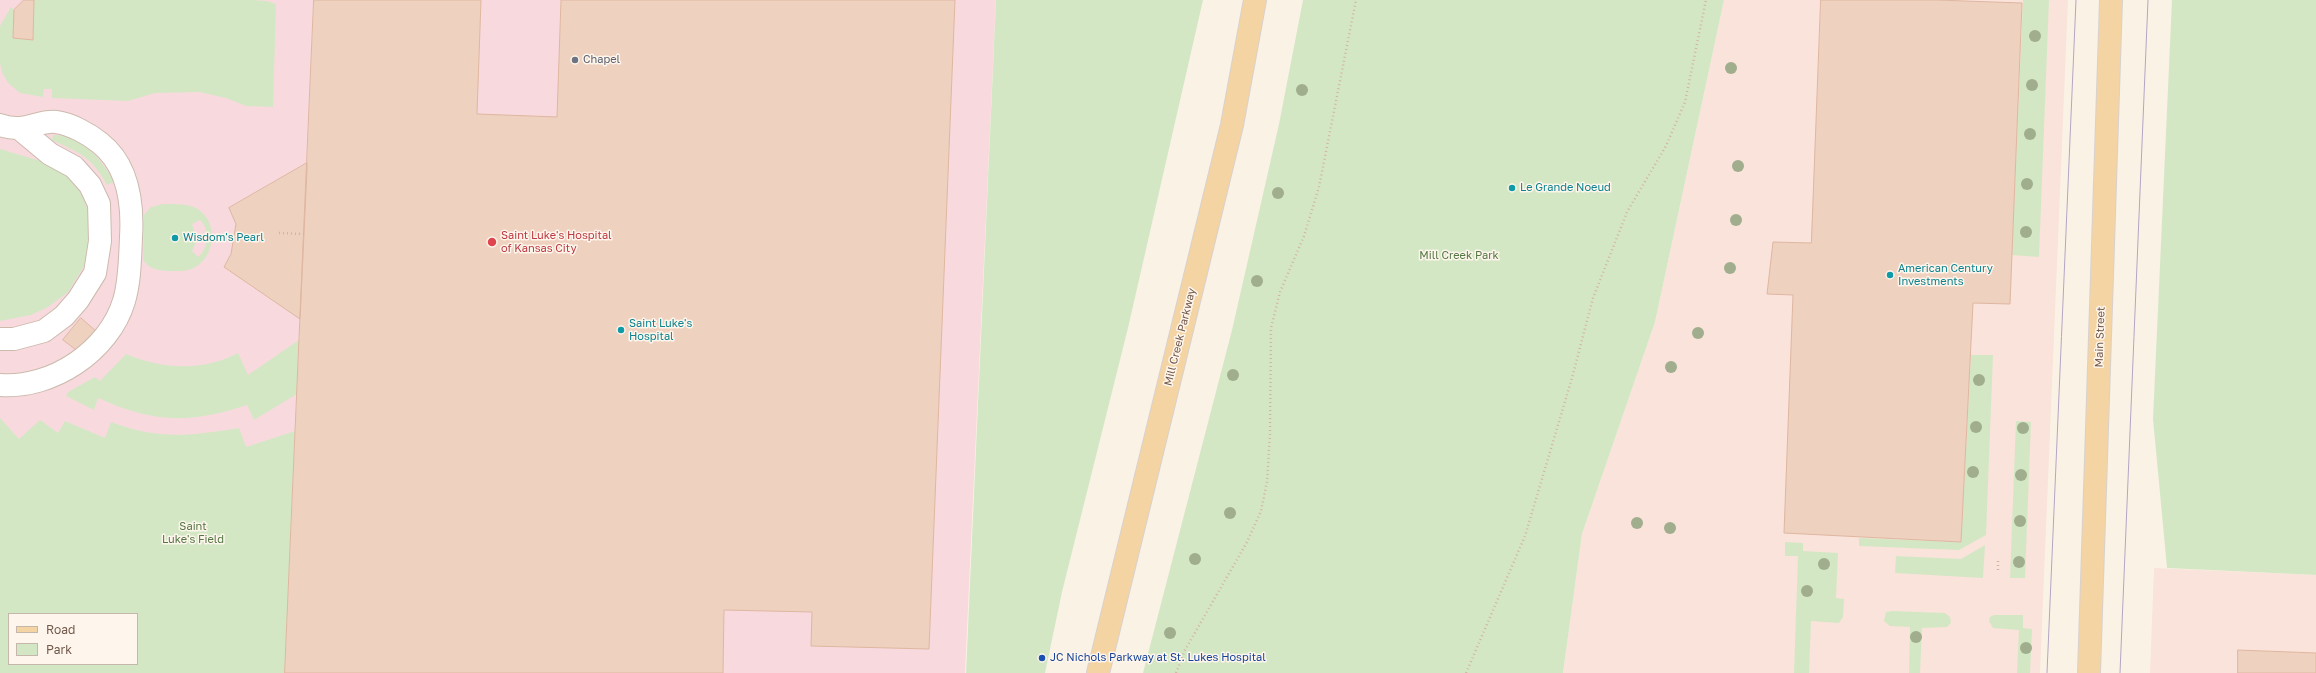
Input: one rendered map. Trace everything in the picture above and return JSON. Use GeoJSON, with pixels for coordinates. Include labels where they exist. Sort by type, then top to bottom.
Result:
{"type":"FeatureCollection","features":[{"type":"Feature","properties":{"kind":"main road","name":"Mill Creek Parkway"},"geometry":{"type":"LineString","coordinates":[[1098,673],[1230,133],[1255,0]]}},
{"type":"Feature","properties":{"kind":"main road","name":"Main Street"},"geometry":{"type":"LineString","coordinates":[[2089,673],[2111,0]]}},
{"type":"Feature","properties":{"kind":"lane"},"geometry":{"type":"LineString","coordinates":[[0,385],[13,386],[69,369],[94,349],[116,321],[124,300],[129,264],[130,193],[110,152],[100,142],[79,130],[56,122],[10,127]]}},
{"type":"Feature","properties":{"kind":"lane"},"geometry":{"type":"LineString","coordinates":[[0,339],[14,338],[44,331],[64,316],[78,300],[95,273],[100,241],[99,204],[90,185],[74,168],[10,127]]}},
{"type":"Feature","properties":{"kind":"path"},"geometry":{"type":"LineString","coordinates":[[1176,673],[1186,650],[1247,542],[1261,511],[1267,482],[1270,434],[1271,328],[1280,292],[1304,236],[1319,187],[1356,0]]}},
{"type":"Feature","properties":{"kind":"path"},"geometry":{"type":"LineString","coordinates":[[1466,673],[1525,536],[1572,378],[1592,298],[1627,212],[1666,146],[1685,102],[1706,0]]}},
{"type":"Feature","properties":{"kind":"path"},"geometry":{"type":"LineString","coordinates":[[279,233],[304,234]]}},
{"type":"Feature","properties":{"kind":"path"},"geometry":{"type":"LineString","coordinates":[[1998,558],[1998,570]]}},
{"type":"Feature","properties":{"kind":"shaded area","name":"Saint Luke's Hospital of Kansas City"},"geometry":{"type":"Polygon","coordinates":[[[0,0],[996,0],[965,673],[0,673],[0,0]]]}},
{"type":"Feature","properties":{"kind":"shaded area"},"geometry":{"type":"Polygon","coordinates":[[[1724,0],[2068,0],[2040,673],[1563,673],[1582,534],[1655,322],[1724,0]]]}},
{"type":"Feature","properties":{"kind":"shaded area"},"geometry":{"type":"Polygon","coordinates":[[[2154,568],[2316,575],[2316,673],[2150,673],[2154,568]]]}},
{"type":"Feature","properties":{"kind":"green space"},"geometry":{"type":"Polygon","coordinates":[[[34,0],[252,0],[267,1],[276,4],[273,107],[246,106],[226,98],[199,92],[155,93],[128,101],[52,98],[52,89],[44,89],[43,97],[20,93],[8,83],[2,72],[0,63],[0,26],[11,7],[14,10],[13,38],[33,39],[34,0]]]}},
{"type":"Feature","properties":{"kind":"green space"},"geometry":{"type":"Polygon","coordinates":[[[996,0],[1203,0],[1128,328],[1062,592],[1045,673],[966,673],[996,0]]]}},
{"type":"Feature","properties":{"kind":"green space","name":"Mill Creek Park"},"geometry":{"type":"Polygon","coordinates":[[[1303,0],[1724,0],[1655,322],[1582,534],[1563,673],[1143,673],[1232,330],[1279,124],[1303,0]]]}},
{"type":"Feature","properties":{"kind":"green space"},"geometry":{"type":"Polygon","coordinates":[[[2023,0],[2049,0],[2039,257],[2012,255],[2023,0]]]}},
{"type":"Feature","properties":{"kind":"green space"},"geometry":{"type":"Polygon","coordinates":[[[2172,0],[2316,0],[2316,575],[2167,568],[2153,419],[2172,0]]]}},
{"type":"Feature","properties":{"kind":"green space"},"geometry":{"type":"Polygon","coordinates":[[[53,135],[73,139],[90,150],[104,165],[114,182],[107,185],[90,161],[77,152],[52,140],[53,135]]]}},
{"type":"Feature","properties":{"kind":"green space"},"geometry":{"type":"Polygon","coordinates":[[[0,149],[44,162],[66,172],[82,194],[91,219],[87,261],[68,292],[48,307],[31,315],[0,321],[0,149]]]}},
{"type":"Feature","properties":{"kind":"green space"},"geometry":{"type":"Polygon","coordinates":[[[163,204],[187,205],[199,210],[205,216],[209,223],[212,238],[208,254],[203,261],[194,268],[179,271],[160,270],[145,263],[143,260],[144,215],[151,207],[163,204]],[[200,220],[192,224],[197,240],[192,251],[198,257],[204,249],[207,239],[207,234],[200,220]]]}},
{"type":"Feature","properties":{"kind":"green space"},"geometry":{"type":"Polygon","coordinates":[[[299,340],[297,394],[254,420],[247,405],[207,415],[189,418],[172,418],[136,412],[98,398],[94,410],[66,396],[68,392],[95,377],[100,381],[126,354],[154,363],[196,366],[224,359],[238,353],[248,375],[299,340]]]}},
{"type":"Feature","properties":{"kind":"green space"},"geometry":{"type":"Polygon","coordinates":[[[1971,355],[1993,355],[1986,535],[1959,550],[1859,546],[1859,538],[1961,542],[1971,355]]]}},
{"type":"Feature","properties":{"kind":"green space","name":"Saint Luke's Field"},"geometry":{"type":"Polygon","coordinates":[[[0,418],[19,439],[40,420],[58,433],[65,421],[105,438],[111,422],[144,432],[174,435],[204,433],[239,428],[246,447],[295,431],[285,673],[0,673],[0,418]]]}},
{"type":"Feature","properties":{"kind":"green space"},"geometry":{"type":"Polygon","coordinates":[[[2016,421],[2031,422],[2025,578],[2010,578],[2016,421]]]}},
{"type":"Feature","properties":{"kind":"green space"},"geometry":{"type":"Polygon","coordinates":[[[1785,542],[1803,543],[1803,551],[1838,553],[1836,598],[1844,599],[1843,617],[1839,623],[1811,621],[1809,673],[1794,673],[1798,556],[1785,556],[1785,542]]]}},
{"type":"Feature","properties":{"kind":"green space"},"geometry":{"type":"Polygon","coordinates":[[[1985,545],[1983,578],[1895,573],[1896,556],[1961,559],[1985,545]]]}},
{"type":"Feature","properties":{"kind":"green space"},"geometry":{"type":"Polygon","coordinates":[[[1886,612],[1945,613],[1950,617],[1951,623],[1947,627],[1922,628],[1920,673],[1909,673],[1910,627],[1890,626],[1884,621],[1886,612]]]}},
{"type":"Feature","properties":{"kind":"green space"},"geometry":{"type":"Polygon","coordinates":[[[1994,615],[2023,615],[2023,628],[2032,629],[2030,673],[2017,673],[2019,630],[1993,628],[1989,621],[1990,617],[1994,615]]]}},
{"type":"Feature","properties":{"kind":"building"},"geometry":{"type":"Polygon","coordinates":[[[24,0],[34,0],[33,40],[13,38],[14,10],[24,0]]]}},
{"type":"Feature","properties":{"kind":"building","name":"Saint Luke's Hospital of Kansas City"},"geometry":{"type":"Polygon","coordinates":[[[314,0],[481,0],[477,114],[557,117],[561,0],[955,0],[929,649],[811,646],[812,612],[724,610],[723,673],[285,673],[314,0]]]}},
{"type":"Feature","properties":{"kind":"building","name":"American Century Investments"},"geometry":{"type":"Polygon","coordinates":[[[1821,0],[1937,0],[2022,3],[2010,304],[1973,303],[1961,542],[1784,533],[1793,295],[1767,294],[1773,242],[1811,243],[1821,0]]]}},
{"type":"Feature","properties":{"kind":"building"},"geometry":{"type":"Polygon","coordinates":[[[307,163],[300,319],[224,267],[231,254],[236,224],[229,208],[307,163]]]}},
{"type":"Feature","properties":{"kind":"building"},"geometry":{"type":"Polygon","coordinates":[[[81,318],[97,332],[80,353],[63,340],[81,318]]]}},
{"type":"Feature","properties":{"kind":"building"},"geometry":{"type":"Polygon","coordinates":[[[2238,650],[2316,653],[2316,673],[2238,673],[2238,650]]]}},
{"type":"Feature","properties":{"kind":"tram line"},"geometry":{"type":"LineString","coordinates":[[2047,673],[2076,0]]}},
{"type":"Feature","properties":{"kind":"tram line"},"geometry":{"type":"LineString","coordinates":[[2120,673],[2148,0]]}},
{"type":"Feature","properties":{"kind":"place","name":"Chapel"},"geometry":{"type":"Point","coordinates":[575,60]}},
{"type":"Feature","properties":{"kind":"place","name":"Le Grande Noeud"},"geometry":{"type":"Point","coordinates":[1512,188]}},
{"type":"Feature","properties":{"kind":"place","name":"Wisdom's Pearl"},"geometry":{"type":"Point","coordinates":[175,238]}},
{"type":"Feature","properties":{"kind":"place","name":"Saint Luke's Hospital of Kansas City"},"geometry":{"type":"Point","coordinates":[492,242]}},
{"type":"Feature","properties":{"kind":"place","name":"American Century Investments"},"geometry":{"type":"Point","coordinates":[1890,275]}},
{"type":"Feature","properties":{"kind":"place","name":"Saint Luke's Hospital"},"geometry":{"type":"Point","coordinates":[621,330]}},
{"type":"Feature","properties":{"kind":"place","name":"JC Nichols Parkway at St. Lukes Hospital"},"geometry":{"type":"Point","coordinates":[1042,658]}}]}
